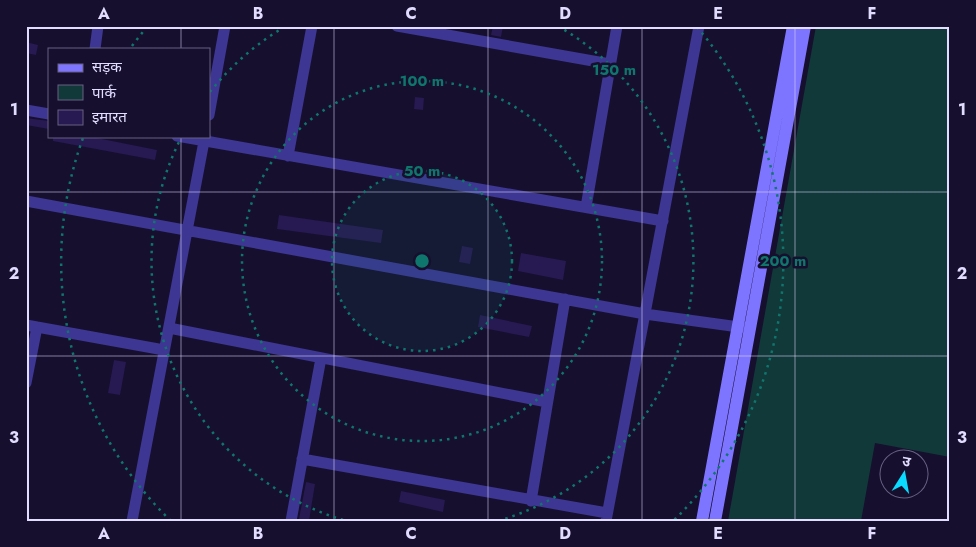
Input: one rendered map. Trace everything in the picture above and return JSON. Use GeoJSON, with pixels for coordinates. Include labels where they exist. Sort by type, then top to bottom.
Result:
{"type":"FeatureCollection","features":[{"type":"Feature","properties":{"kind":"street"},"geometry":{"type":"LineString","coordinates":[[95,48],[98,26]]}},
{"type":"Feature","properties":{"kind":"street"},"geometry":{"type":"LineString","coordinates":[[210,109],[225,26]]}},
{"type":"Feature","properties":{"kind":"street"},"geometry":{"type":"LineString","coordinates":[[288,156],[312,26]]}},
{"type":"Feature","properties":{"kind":"street"},"geometry":{"type":"LineString","coordinates":[[397,26],[610,64]]}},
{"type":"Feature","properties":{"kind":"street"},"geometry":{"type":"LineString","coordinates":[[586,208],[617,26]]}},
{"type":"Feature","properties":{"kind":"street"},"geometry":{"type":"LineString","coordinates":[[302,458],[606,517],[699,26]]}},
{"type":"Feature","properties":{"kind":"street"},"geometry":{"type":"LineString","coordinates":[[715,521],[793,26]]}},
{"type":"Feature","properties":{"kind":"street"},"geometry":{"type":"LineString","coordinates":[[702,521],[744,328],[805,26]]}},
{"type":"Feature","properties":{"kind":"street"},"geometry":{"type":"LineString","coordinates":[[26,110],[48,114]]}},
{"type":"Feature","properties":{"kind":"street"},"geometry":{"type":"LineString","coordinates":[[132,521],[204,139],[288,156],[663,221]]}},
{"type":"Feature","properties":{"kind":"street"},"geometry":{"type":"LineString","coordinates":[[26,201],[645,314],[744,328]]}},
{"type":"Feature","properties":{"kind":"street"},"geometry":{"type":"LineString","coordinates":[[531,501],[565,299]]}},
{"type":"Feature","properties":{"kind":"street"},"geometry":{"type":"LineString","coordinates":[[26,384],[32,326],[164,350]]}},
{"type":"Feature","properties":{"kind":"street"},"geometry":{"type":"LineString","coordinates":[[168,328],[547,402]]}},
{"type":"Feature","properties":{"kind":"street"},"geometry":{"type":"LineString","coordinates":[[291,521],[322,358]]}},
{"type":"Feature","properties":{"kind":"green space"},"geometry":{"type":"Polygon","coordinates":[[[816,26],[950,26],[950,457],[928,453],[928,450],[912,450],[875,443],[861,521],[728,521],[816,26]]]}},
{"type":"Feature","properties":{"kind":"building"},"geometry":{"type":"Polygon","coordinates":[[[493,26],[503,26],[501,37],[491,35],[493,26]]]}},
{"type":"Feature","properties":{"kind":"building"},"geometry":{"type":"Polygon","coordinates":[[[26,42],[38,45],[36,55],[26,53],[26,42]]]}},
{"type":"Feature","properties":{"kind":"building"},"geometry":{"type":"Polygon","coordinates":[[[415,97],[424,98],[423,110],[414,109],[415,97]]]}},
{"type":"Feature","properties":{"kind":"building"},"geometry":{"type":"Polygon","coordinates":[[[26,118],[48,121],[48,129],[26,125],[26,118]]]}},
{"type":"Feature","properties":{"kind":"building"},"geometry":{"type":"Polygon","coordinates":[[[53,138],[97,138],[157,150],[155,160],[53,141],[53,138]]]}},
{"type":"Feature","properties":{"kind":"building"},"geometry":{"type":"Polygon","coordinates":[[[279,215],[383,230],[381,243],[277,229],[279,215]]]}},
{"type":"Feature","properties":{"kind":"building"},"geometry":{"type":"Polygon","coordinates":[[[462,246],[473,248],[470,264],[459,262],[462,246]]]}},
{"type":"Feature","properties":{"kind":"building"},"geometry":{"type":"Polygon","coordinates":[[[521,253],[566,261],[563,280],[518,271],[521,253]]]}},
{"type":"Feature","properties":{"kind":"building"},"geometry":{"type":"Polygon","coordinates":[[[480,315],[532,326],[529,337],[478,327],[480,315]]]}},
{"type":"Feature","properties":{"kind":"building"},"geometry":{"type":"Polygon","coordinates":[[[114,360],[126,362],[120,395],[108,393],[114,360]]]}},
{"type":"Feature","properties":{"kind":"building"},"geometry":{"type":"Polygon","coordinates":[[[306,482],[315,484],[309,521],[299,519],[306,482]]]}},
{"type":"Feature","properties":{"kind":"building"},"geometry":{"type":"Polygon","coordinates":[[[401,491],[445,500],[443,512],[399,502],[401,491]]]}}]}
